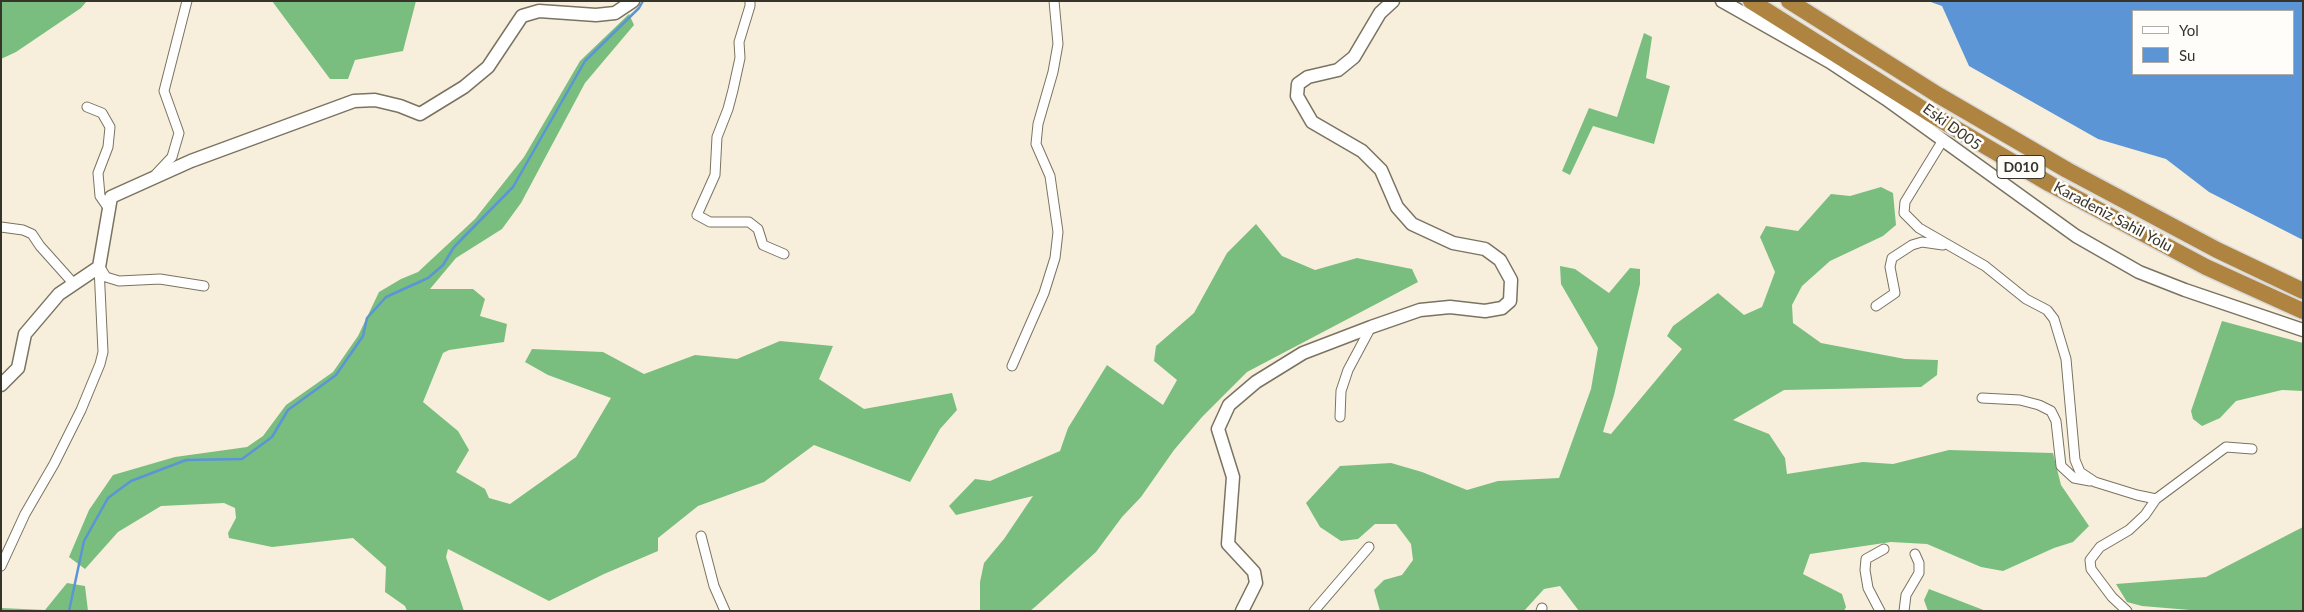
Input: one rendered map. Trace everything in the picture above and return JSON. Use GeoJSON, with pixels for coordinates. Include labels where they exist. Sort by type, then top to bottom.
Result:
{"type":"FeatureCollection","features":[{"type":"Feature","properties":{"kind":"highway","name":"Karadeniz Sahil Yolu"},"geometry":{"type":"LineString","coordinates":[[1750,1],[1929,113],[2050,184],[2198,262],[2303,311]]}},
{"type":"Feature","properties":{"kind":"highway","name":"Karadeniz Sahil Yolu"},"geometry":{"type":"LineString","coordinates":[[1789,1],[1938,95],[2067,170],[2217,250],[2303,291]]}},
{"type":"Feature","properties":{"kind":"street"},"geometry":{"type":"LineString","coordinates":[[153,178],[172,157],[179,133],[164,91],[186,1]]}},
{"type":"Feature","properties":{"kind":"street"},"geometry":{"type":"LineString","coordinates":[[1,566],[25,514],[54,464],[81,410],[100,364],[103,352],[99,267],[112,197],[270,130],[354,101],[375,100],[400,106],[420,114],[464,87],[488,67],[522,16],[539,11],[596,15],[615,13],[633,1]]}},
{"type":"Feature","properties":{"kind":"street"},"geometry":{"type":"LineString","coordinates":[[750,1],[739,42],[740,58],[733,90],[728,109],[717,136],[715,175],[697,215],[710,222],[749,222],[758,229],[763,245],[784,254]]}},
{"type":"Feature","properties":{"kind":"street"},"geometry":{"type":"LineString","coordinates":[[1012,366],[1044,292],[1055,258],[1058,232],[1050,176],[1036,144],[1038,124],[1053,72],[1058,44],[1054,1]]}},
{"type":"Feature","properties":{"kind":"street"},"geometry":{"type":"LineString","coordinates":[[1242,611],[1256,583],[1254,572],[1228,544],[1232,477],[1218,429],[1229,405],[1256,382],[1303,353],[1371,327],[1420,310],[1450,307],[1486,311],[1502,308],[1510,301],[1511,280],[1500,260],[1486,249],[1453,243],[1412,224],[1397,207],[1381,170],[1362,152],[1312,122],[1297,96],[1298,84],[1308,77],[1338,70],[1354,57],[1380,13],[1393,1]]}},
{"type":"Feature","properties":{"kind":"street","name":"Eski D005"},"geometry":{"type":"LineString","coordinates":[[1722,1],[1830,62],[1943,140],[1999,183],[2076,236],[2140,272],[2185,290],[2303,330]]}},
{"type":"Feature","properties":{"kind":"street"},"geometry":{"type":"LineString","coordinates":[[87,107],[102,113],[110,127],[108,148],[98,173],[100,196],[109,210]]}},
{"type":"Feature","properties":{"kind":"street"},"geometry":{"type":"LineString","coordinates":[[1943,140],[1905,202],[1904,213],[1919,228],[1985,266],[2026,299],[2047,310],[2054,319],[2066,359],[2074,460],[2080,472],[2095,482]]}},
{"type":"Feature","properties":{"kind":"street"},"geometry":{"type":"LineString","coordinates":[[1,227],[23,230],[32,234],[40,246],[74,284]]}},
{"type":"Feature","properties":{"kind":"street"},"geometry":{"type":"LineString","coordinates":[[1876,306],[1895,292],[1890,267],[1892,258],[1912,245],[1922,242],[1948,245]]}},
{"type":"Feature","properties":{"kind":"street"},"geometry":{"type":"LineString","coordinates":[[1,385],[18,368],[25,334],[59,294],[99,267]]}},
{"type":"Feature","properties":{"kind":"street"},"geometry":{"type":"LineString","coordinates":[[99,267],[106,277],[119,281],[160,279],[204,286]]}},
{"type":"Feature","properties":{"kind":"street"},"geometry":{"type":"LineString","coordinates":[[1340,417],[1341,391],[1348,370],[1371,327]]}},
{"type":"Feature","properties":{"kind":"street"},"geometry":{"type":"LineString","coordinates":[[1982,398],[2020,400],[2039,405],[2051,411],[2056,421],[2061,466],[2074,478],[2156,499]]}},
{"type":"Feature","properties":{"kind":"street"},"geometry":{"type":"LineString","coordinates":[[2127,611],[2112,597],[2091,569],[2090,560],[2100,547],[2129,530],[2145,515],[2156,499],[2226,447],[2252,449]]}},
{"type":"Feature","properties":{"kind":"street"},"geometry":{"type":"LineString","coordinates":[[701,536],[714,586],[725,611]]}},
{"type":"Feature","properties":{"kind":"street"},"geometry":{"type":"LineString","coordinates":[[1314,611],[1369,547]]}},
{"type":"Feature","properties":{"kind":"street"},"geometry":{"type":"LineString","coordinates":[[1880,611],[1868,588],[1865,570],[1866,560],[1884,549]]}},
{"type":"Feature","properties":{"kind":"street"},"geometry":{"type":"LineString","coordinates":[[1904,611],[1906,595],[1919,574],[1919,563],[1915,554]]}},
{"type":"Feature","properties":{"kind":"green space"},"geometry":{"type":"Polygon","coordinates":[[[1,1],[87,1],[81,8],[16,52],[1,59],[1,1]]]}},
{"type":"Feature","properties":{"kind":"green space"},"geometry":{"type":"Polygon","coordinates":[[[272,1],[416,1],[403,51],[355,60],[348,79],[330,79],[272,1]]]}},
{"type":"Feature","properties":{"kind":"green space"},"geometry":{"type":"Polygon","coordinates":[[[629,14],[634,25],[585,83],[521,203],[502,229],[456,258],[430,289],[473,289],[485,299],[480,316],[507,324],[504,342],[449,350],[443,353],[423,402],[458,431],[469,450],[456,472],[485,489],[489,498],[510,504],[576,457],[611,398],[548,375],[525,362],[532,349],[603,352],[644,374],[695,355],[737,359],[780,341],[833,346],[819,379],[864,409],[952,393],[957,410],[940,429],[910,482],[814,445],[764,482],[698,506],[658,538],[658,551],[604,574],[549,601],[448,549],[446,557],[464,611],[407,611],[405,606],[385,592],[386,567],[353,538],[272,547],[229,538],[228,533],[236,518],[235,508],[224,503],[161,506],[118,532],[85,569],[69,557],[89,510],[113,475],[175,457],[247,447],[263,436],[286,405],[333,372],[358,336],[379,292],[401,279],[418,272],[475,219],[524,157],[580,61],[629,14]]]}},
{"type":"Feature","properties":{"kind":"green space"},"geometry":{"type":"Polygon","coordinates":[[[1644,33],[1652,37],[1646,78],[1670,86],[1654,144],[1593,126],[1570,175],[1562,171],[1589,108],[1617,117],[1644,33]]]}},
{"type":"Feature","properties":{"kind":"green space"},"geometry":{"type":"Polygon","coordinates":[[[1881,187],[1893,193],[1896,225],[1883,236],[1830,261],[1802,286],[1792,305],[1793,323],[1821,343],[1905,359],[1938,360],[1937,375],[1921,387],[1784,390],[1733,420],[1769,434],[1785,458],[1787,474],[1863,462],[1893,464],[1949,450],[2053,453],[2061,485],[2089,526],[2073,542],[2054,548],[2003,571],[1981,567],[1927,544],[1891,542],[1810,554],[1803,574],[1842,594],[1846,607],[1844,611],[1579,611],[1560,586],[1544,589],[1524,611],[1380,611],[1374,590],[1384,580],[1402,575],[1413,560],[1411,544],[1396,524],[1375,524],[1358,539],[1341,541],[1320,527],[1306,503],[1340,466],[1391,463],[1422,472],[1467,490],[1498,481],[1559,478],[1591,389],[1598,348],[1561,284],[1560,266],[1575,269],[1609,293],[1630,268],[1640,269],[1640,284],[1614,395],[1603,432],[1611,434],[1682,349],[1667,336],[1673,326],[1718,293],[1744,315],[1762,307],[1775,272],[1760,237],[1766,226],[1798,231],[1831,194],[1850,196],[1881,187]]]}},
{"type":"Feature","properties":{"kind":"green space"},"geometry":{"type":"Polygon","coordinates":[[[1256,224],[1282,256],[1315,270],[1357,258],[1412,269],[1418,282],[1247,372],[1202,417],[1174,450],[1141,497],[1122,517],[1096,552],[1035,607],[1030,611],[980,611],[980,582],[984,563],[1004,539],[1033,496],[956,515],[949,506],[975,479],[990,481],[1060,451],[1068,428],[1107,365],[1163,405],[1177,380],[1154,361],[1156,346],[1194,313],[1227,253],[1256,224]]]}},
{"type":"Feature","properties":{"kind":"green space"},"geometry":{"type":"Polygon","coordinates":[[[2222,321],[2303,343],[2303,391],[2282,390],[2236,401],[2220,418],[2202,426],[2193,419],[2191,411],[2222,321]]]}},
{"type":"Feature","properties":{"kind":"green space"},"geometry":{"type":"Polygon","coordinates":[[[2303,527],[2303,610],[2202,611],[2142,606],[2127,602],[2116,584],[2206,577],[2303,527]]]}},
{"type":"Feature","properties":{"kind":"green space"},"geometry":{"type":"Polygon","coordinates":[[[67,583],[85,586],[88,611],[1,611],[1,608],[45,610],[67,583]]]}},
{"type":"Feature","properties":{"kind":"green space"},"geometry":{"type":"Polygon","coordinates":[[[1929,589],[1986,611],[1928,611],[1924,600],[1929,589]]]}},
{"type":"Feature","properties":{"kind":"water"},"geometry":{"type":"Polygon","coordinates":[[[1928,1],[2303,1],[2303,240],[2209,192],[2166,159],[2098,139],[1969,66],[1942,6],[1928,1]]]}},
{"type":"Feature","properties":{"kind":"waterway"},"geometry":{"type":"LineString","coordinates":[[69,611],[84,541],[108,498],[131,481],[186,460],[242,459],[272,437],[288,410],[336,375],[363,336],[367,318],[386,297],[428,278],[443,265],[454,247],[513,187],[585,61],[639,8],[643,1]]}}]}
